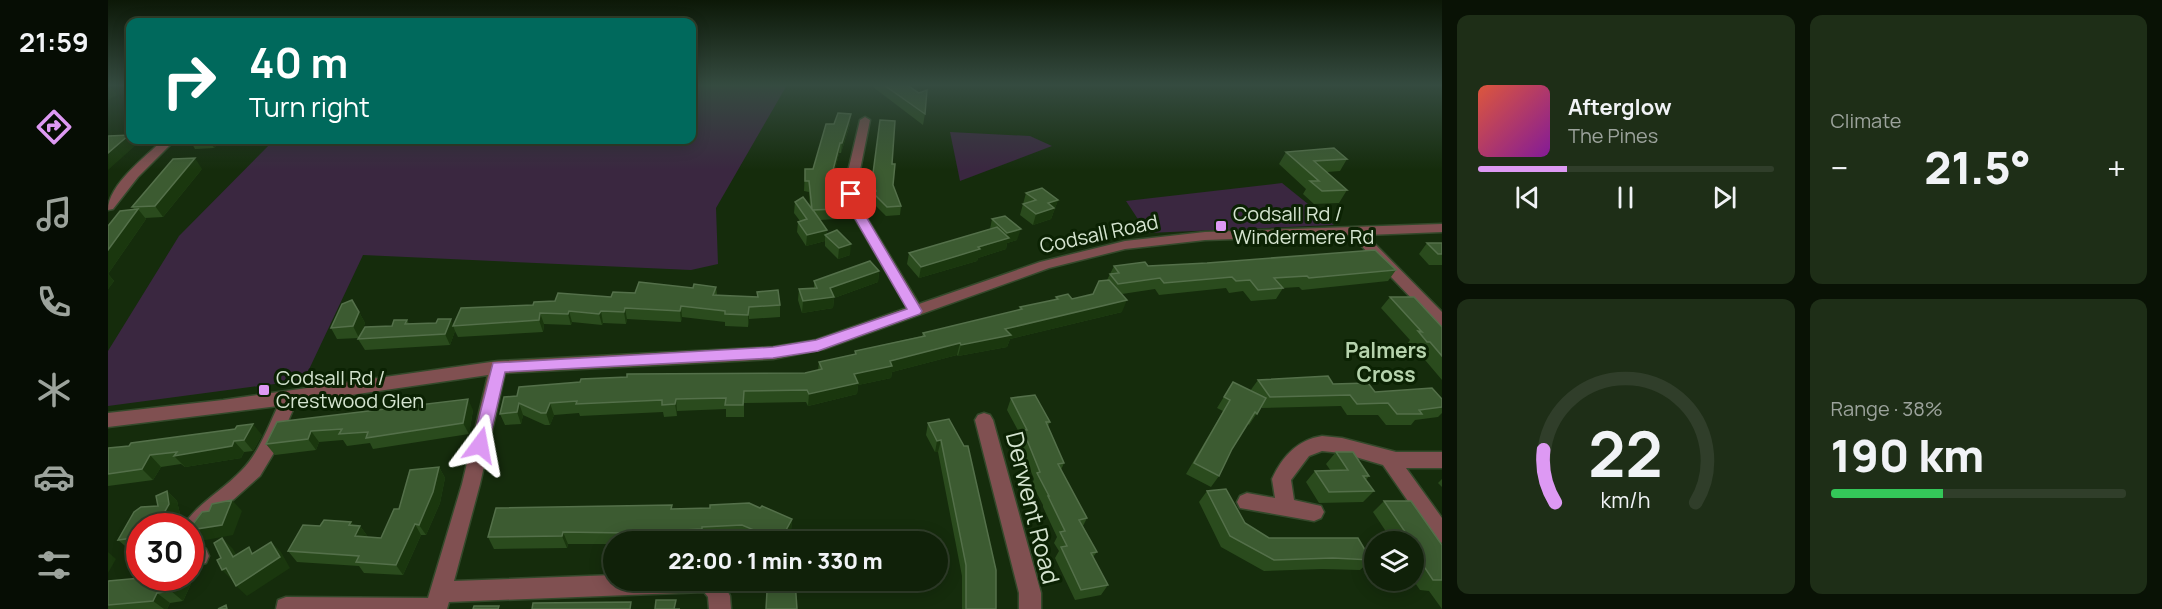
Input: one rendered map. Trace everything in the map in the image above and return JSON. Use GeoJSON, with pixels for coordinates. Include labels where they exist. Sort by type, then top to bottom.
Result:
{"type":"FeatureCollection","features":[{"type":"Feature","properties":{"kind":"street"},"geometry":{"type":"LineString","coordinates":[[865,120],[851,194],[856,210],[916,311]]}},
{"type":"Feature","properties":{"kind":"street"},"geometry":{"type":"LineString","coordinates":[[108,206],[134,174],[166,144]]}},
{"type":"Feature","properties":{"kind":"street","name":"Codsall Road"},"geometry":{"type":"LineString","coordinates":[[108,420],[290,398],[498,367],[773,353],[818,345],[1045,265],[1125,245],[1205,236],[1442,228]]}},
{"type":"Feature","properties":{"kind":"street"},"geometry":{"type":"LineString","coordinates":[[1354,230],[1442,321]]}},
{"type":"Feature","properties":{"kind":"street"},"geometry":{"type":"LineString","coordinates":[[438,603],[498,367]]}},
{"type":"Feature","properties":{"kind":"street"},"geometry":{"type":"LineString","coordinates":[[204,513],[246,479],[262,461],[290,398]]}},
{"type":"Feature","properties":{"kind":"street","name":"Derwent Road"},"geometry":{"type":"LineString","coordinates":[[984,420],[1030,593],[1030,609]]}},
{"type":"Feature","properties":{"kind":"street"},"geometry":{"type":"LineString","coordinates":[[1286,508],[1281,479],[1303,450],[1311,445],[1326,443],[1344,446],[1389,459],[1442,460]]}},
{"type":"Feature","properties":{"kind":"street"},"geometry":{"type":"LineString","coordinates":[[1389,459],[1442,534]]}},
{"type":"Feature","properties":{"kind":"street"},"geometry":{"type":"LineString","coordinates":[[1247,501],[1314,512]]}},
{"type":"Feature","properties":{"kind":"street"},"geometry":{"type":"LineString","coordinates":[[286,608],[438,603],[706,582],[714,585],[720,595],[720,609]]}},
{"type":"Feature","properties":{"kind":"shaded area"},"geometry":{"type":"Polygon","coordinates":[[[696,113],[771,113],[716,208],[718,264],[691,270],[363,255],[304,380],[108,406],[108,351],[179,236],[270,144],[696,144],[696,113]]]}},
{"type":"Feature","properties":{"kind":"shaded area"},"geometry":{"type":"Polygon","coordinates":[[[950,132],[1030,136],[1052,146],[960,181],[950,132]]]}},
{"type":"Feature","properties":{"kind":"shaded area"},"geometry":{"type":"Polygon","coordinates":[[[1282,183],[1334,225],[1147,233],[1126,201],[1282,183]]]}},
{"type":"Feature","properties":{"kind":"building"},"geometry":{"type":"Polygon","coordinates":[[[838,113],[851,114],[832,174],[837,209],[813,210],[827,230],[807,235],[798,222],[807,219],[795,202],[803,197],[812,209],[809,181],[805,181],[805,169],[813,169],[826,124],[834,124],[838,113]]]}},
{"type":"Feature","properties":{"kind":"building"},"geometry":{"type":"Polygon","coordinates":[[[880,120],[895,121],[893,185],[901,206],[887,207],[872,192],[876,191],[872,181],[880,120]]]}},
{"type":"Feature","properties":{"kind":"building"},"geometry":{"type":"Polygon","coordinates":[[[126,135],[126,138],[108,153],[108,136],[126,135]]]}},
{"type":"Feature","properties":{"kind":"building"},"geometry":{"type":"Polygon","coordinates":[[[1334,148],[1347,159],[1314,161],[1347,190],[1322,191],[1310,181],[1319,181],[1286,152],[1334,148]]]}},
{"type":"Feature","properties":{"kind":"building"},"geometry":{"type":"Polygon","coordinates":[[[195,158],[155,206],[132,207],[173,159],[195,158]]]}},
{"type":"Feature","properties":{"kind":"building"},"geometry":{"type":"Polygon","coordinates":[[[1042,188],[1058,200],[1048,203],[1054,208],[1036,214],[1023,204],[1036,200],[1026,193],[1042,188]]]}},
{"type":"Feature","properties":{"kind":"building"},"geometry":{"type":"Polygon","coordinates":[[[138,209],[108,250],[108,226],[120,211],[138,209]]]}},
{"type":"Feature","properties":{"kind":"building"},"geometry":{"type":"Polygon","coordinates":[[[1005,216],[1021,229],[1007,233],[992,219],[1005,216]]]}},
{"type":"Feature","properties":{"kind":"building"},"geometry":{"type":"Polygon","coordinates":[[[997,227],[1009,238],[921,267],[909,253],[997,227]]]}},
{"type":"Feature","properties":{"kind":"building"},"geometry":{"type":"Polygon","coordinates":[[[837,230],[851,244],[839,248],[825,235],[837,230]]]}},
{"type":"Feature","properties":{"kind":"building"},"geometry":{"type":"Polygon","coordinates":[[[1427,243],[1442,243],[1442,254],[1438,254],[1427,243]]]}},
{"type":"Feature","properties":{"kind":"building"},"geometry":{"type":"Polygon","coordinates":[[[1375,250],[1396,270],[1309,278],[1307,276],[1274,278],[1283,288],[1258,290],[1250,280],[1236,281],[1232,277],[1164,283],[1160,278],[1118,284],[1110,274],[1119,273],[1114,266],[1145,262],[1148,266],[1207,263],[1375,250]]]}},
{"type":"Feature","properties":{"kind":"building"},"geometry":{"type":"Polygon","coordinates":[[[870,261],[879,271],[830,288],[834,297],[803,301],[799,289],[817,288],[814,281],[870,261]]]}},
{"type":"Feature","properties":{"kind":"building"},"geometry":{"type":"Polygon","coordinates":[[[1109,280],[1127,300],[1005,329],[1011,335],[961,345],[960,343],[890,361],[892,366],[854,374],[858,383],[809,394],[807,390],[744,391],[743,405],[725,405],[726,398],[676,399],[675,404],[662,405],[662,400],[576,404],[577,401],[550,403],[546,413],[519,403],[517,412],[500,414],[504,397],[517,396],[519,387],[580,382],[581,379],[627,377],[627,374],[805,373],[822,369],[819,362],[856,354],[855,351],[925,336],[923,333],[1022,309],[1020,307],[1058,299],[1056,297],[1068,294],[1072,299],[1093,294],[1099,281],[1109,280]]]}},
{"type":"Feature","properties":{"kind":"building"},"geometry":{"type":"Polygon","coordinates":[[[639,282],[693,288],[694,284],[716,287],[713,295],[758,297],[757,292],[778,290],[780,305],[749,307],[748,315],[725,314],[725,311],[681,306],[680,311],[625,308],[624,312],[601,311],[599,314],[569,311],[568,314],[540,313],[539,320],[453,326],[461,308],[533,305],[534,302],[555,301],[558,293],[611,297],[613,292],[635,293],[639,282]]]}},
{"type":"Feature","properties":{"kind":"building"},"geometry":{"type":"Polygon","coordinates":[[[1390,297],[1414,297],[1442,327],[1442,356],[1430,342],[1427,342],[1418,331],[1422,332],[1390,297]]]}},
{"type":"Feature","properties":{"kind":"building"},"geometry":{"type":"Polygon","coordinates":[[[352,300],[359,312],[353,326],[331,328],[342,304],[352,300]]]}},
{"type":"Feature","properties":{"kind":"building"},"geometry":{"type":"Polygon","coordinates":[[[438,319],[451,319],[445,334],[358,339],[365,327],[392,326],[394,320],[407,320],[405,324],[436,323],[438,319]]]}},
{"type":"Feature","properties":{"kind":"building"},"geometry":{"type":"Polygon","coordinates":[[[1328,376],[1333,384],[1368,383],[1375,392],[1432,388],[1442,399],[1442,407],[1419,410],[1422,414],[1397,414],[1388,403],[1357,404],[1350,395],[1270,397],[1258,380],[1328,376]]]}},
{"type":"Feature","properties":{"kind":"building"},"geometry":{"type":"Polygon","coordinates":[[[1233,382],[1266,398],[1232,449],[1219,476],[1194,463],[1230,400],[1224,397],[1233,382]]]}},
{"type":"Feature","properties":{"kind":"building"},"geometry":{"type":"Polygon","coordinates":[[[1035,395],[1050,422],[1046,422],[1064,463],[1058,464],[1087,518],[1079,520],[1097,552],[1091,553],[1108,585],[1081,590],[1061,547],[1067,546],[1060,532],[1065,531],[1037,473],[1040,472],[1023,430],[1027,430],[1011,398],[1035,395]]]}},
{"type":"Feature","properties":{"kind":"building"},"geometry":{"type":"Polygon","coordinates":[[[468,399],[463,423],[366,438],[368,432],[339,434],[342,429],[311,431],[308,439],[266,444],[277,422],[468,399]]]}},
{"type":"Feature","properties":{"kind":"building"},"geometry":{"type":"Polygon","coordinates":[[[949,419],[964,446],[968,446],[996,570],[996,609],[966,609],[966,565],[941,440],[937,441],[928,423],[949,419]]]}},
{"type":"Feature","properties":{"kind":"building"},"geometry":{"type":"Polygon","coordinates":[[[253,424],[244,440],[234,441],[232,446],[174,456],[177,452],[150,455],[142,469],[108,474],[108,448],[235,429],[237,426],[253,424]]]}},
{"type":"Feature","properties":{"kind":"building"},"geometry":{"type":"Polygon","coordinates":[[[1336,452],[1353,452],[1369,476],[1363,476],[1374,491],[1329,492],[1315,471],[1348,470],[1336,452]]]}},
{"type":"Feature","properties":{"kind":"building"},"geometry":{"type":"Polygon","coordinates":[[[439,467],[433,492],[419,525],[415,524],[396,565],[356,562],[359,556],[288,551],[303,525],[320,526],[324,520],[351,522],[349,525],[360,526],[355,536],[381,538],[394,509],[399,509],[410,470],[439,467]]]}},
{"type":"Feature","properties":{"kind":"building"},"geometry":{"type":"Polygon","coordinates":[[[1226,489],[1245,523],[1269,538],[1358,538],[1364,548],[1364,560],[1274,560],[1230,536],[1207,491],[1226,489]]]}},
{"type":"Feature","properties":{"kind":"building"},"geometry":{"type":"Polygon","coordinates":[[[167,491],[169,504],[164,513],[133,513],[141,507],[158,506],[156,496],[167,491]]]}},
{"type":"Feature","properties":{"kind":"building"},"geometry":{"type":"Polygon","coordinates":[[[232,500],[222,525],[204,528],[204,513],[201,513],[209,511],[212,504],[232,500]]]}},
{"type":"Feature","properties":{"kind":"building"},"geometry":{"type":"Polygon","coordinates":[[[1384,501],[1411,501],[1442,545],[1442,580],[1433,580],[1424,566],[1424,531],[1404,531],[1384,501]]]}},
{"type":"Feature","properties":{"kind":"building"},"geometry":{"type":"Polygon","coordinates":[[[749,503],[792,519],[786,531],[755,531],[742,525],[664,531],[563,532],[562,536],[488,537],[496,508],[672,505],[671,509],[710,508],[710,505],[749,503]]]}},
{"type":"Feature","properties":{"kind":"building"},"geometry":{"type":"Polygon","coordinates":[[[126,526],[126,539],[118,540],[126,526]]]}},
{"type":"Feature","properties":{"kind":"building"},"geometry":{"type":"Polygon","coordinates":[[[222,538],[233,557],[249,547],[252,554],[271,542],[280,557],[236,586],[226,568],[222,570],[217,560],[221,558],[214,543],[222,538]]]}},
{"type":"Feature","properties":{"kind":"building"},"geometry":{"type":"Polygon","coordinates":[[[126,579],[126,591],[171,591],[157,593],[153,601],[108,605],[108,581],[126,579]]]}},
{"type":"Feature","properties":{"kind":"building"},"geometry":{"type":"Polygon","coordinates":[[[767,591],[796,591],[797,609],[766,609],[767,591]]]}},
{"type":"Feature","properties":{"kind":"building"},"geometry":{"type":"Polygon","coordinates":[[[656,600],[676,600],[674,609],[655,609],[656,600]]]}},
{"type":"Feature","properties":{"kind":"building"},"geometry":{"type":"Polygon","coordinates":[[[631,602],[630,609],[532,609],[533,603],[631,602]]]}},
{"type":"Feature","properties":{"kind":"building"},"geometry":{"type":"Polygon","coordinates":[[[474,606],[499,606],[498,609],[473,609],[474,606]]]}},
{"type":"Feature","properties":{"kind":"place","name":"Codsall Rd / Windermere Rd"},"geometry":{"type":"Point","coordinates":[1221,226]}},
{"type":"Feature","properties":{"kind":"place","name":"Codsall Rd / Crestwood Glen"},"geometry":{"type":"Point","coordinates":[264,390]}},
{"type":"Feature","properties":{"kind":"district","name":"Palmers Cross"},"geometry":{"type":"Point","coordinates":[1386,363]}},
{"type":"Feature","properties":{"kind":"route"},"geometry":{"type":"LineString","coordinates":[[480,445],[498,367],[773,353],[818,345],[916,311],[856,210],[851,194]]}}]}
